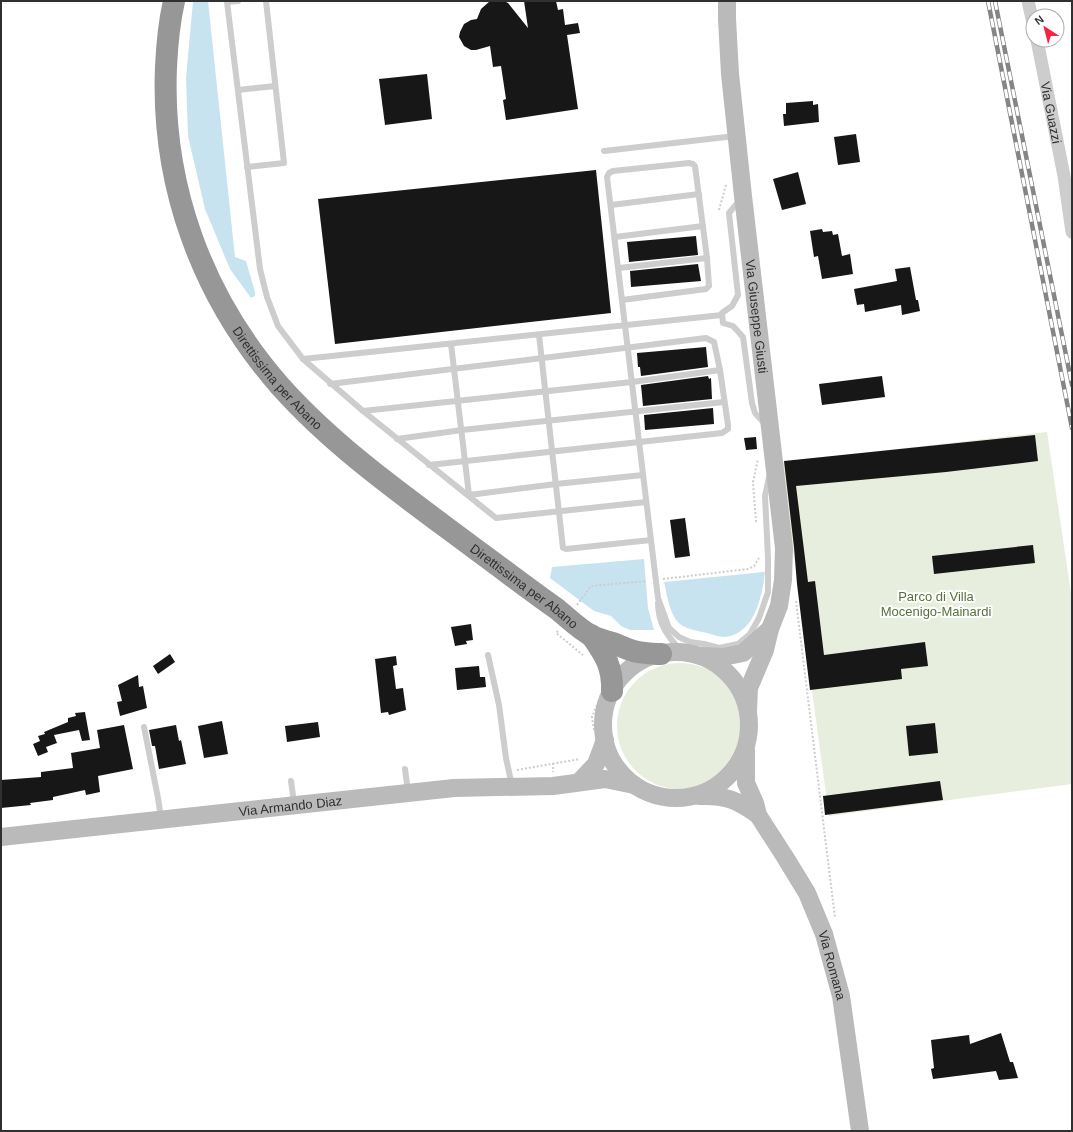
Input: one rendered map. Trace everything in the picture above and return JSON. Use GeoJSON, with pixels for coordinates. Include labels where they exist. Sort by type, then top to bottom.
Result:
{"type":"FeatureCollection","features":[{"type":"Feature","properties":{"kind":"highway","name":"Direttissima per Abano"},"geometry":{"type":"LineString","coordinates":[[174,1],[170,15],[167,48],[166,117],[171,160],[179,200],[191,238],[208,278],[224,310],[257,359],[281,387],[345,448],[385,481],[591,635],[636,652],[671,653]]}},
{"type":"Feature","properties":{"kind":"highway","name":"Direttissima per Abano"},"geometry":{"type":"LineString","coordinates":[[591,635],[605,655],[611,670],[612,680],[606,693]]}},
{"type":"Feature","properties":{"kind":"street","name":"Via Giuseppe Giusti"},"geometry":{"type":"LineString","coordinates":[[727,1],[730,74],[784,548],[783,580],[779,606],[770,629],[765,650],[749,688],[749,734],[746,747]]}},
{"type":"Feature","properties":{"kind":"street","name":"Via Guazzi"},"geometry":{"type":"LineString","coordinates":[[1039,48],[1064,176],[1072,232]]}},
{"type":"Feature","properties":{"kind":"street","name":"Via Giuseppe Giusti"},"geometry":{"type":"LineString","coordinates":[[700,656],[723,657],[743,653],[770,629]]}},
{"type":"Feature","properties":{"kind":"street"},"geometry":{"type":"LineString","coordinates":[[580,781],[596,764],[600,755],[599,738],[604,715],[606,693],[624,674],[641,662],[671,653],[700,656],[722,668],[730,677],[738,687],[748,710]]}},
{"type":"Feature","properties":{"kind":"street"},"geometry":{"type":"LineString","coordinates":[[599,738],[620,773],[634,785],[653,795],[673,798],[694,796],[717,786],[735,769],[746,747]]}},
{"type":"Feature","properties":{"kind":"street","name":"Via Romana"},"geometry":{"type":"LineString","coordinates":[[746,747],[746,783],[755,803],[758,815],[807,893],[824,934],[841,996],[860,1131]]}},
{"type":"Feature","properties":{"kind":"street","name":"Via Armando Diaz"},"geometry":{"type":"LineString","coordinates":[[1,837],[454,788],[511,779],[554,786],[571,784],[580,781],[605,779],[634,785]]}},
{"type":"Feature","properties":{"kind":"street","name":"Via Romana"},"geometry":{"type":"LineString","coordinates":[[694,796],[714,796],[732,799],[758,815]]}},
{"type":"Feature","properties":{"kind":"lane"},"geometry":{"type":"LineString","coordinates":[[238,1],[226,2],[259,262],[267,297],[278,326],[303,359],[362,412],[469,495],[496,518],[646,502]]}},
{"type":"Feature","properties":{"kind":"lane"},"geometry":{"type":"LineString","coordinates":[[247,167],[284,163],[266,1]]}},
{"type":"Feature","properties":{"kind":"lane"},"geometry":{"type":"LineString","coordinates":[[238,90],[275,86]]}},
{"type":"Feature","properties":{"kind":"lane"},"geometry":{"type":"LineString","coordinates":[[604,151],[737,136]]}},
{"type":"Feature","properties":{"kind":"lane"},"geometry":{"type":"LineString","coordinates":[[622,300],[706,289],[709,286],[699,194],[695,166],[692,163],[613,171],[609,173],[607,177],[658,598],[658,613],[671,653]]}},
{"type":"Feature","properties":{"kind":"lane"},"geometry":{"type":"LineString","coordinates":[[611,205],[699,194]]}},
{"type":"Feature","properties":{"kind":"lane"},"geometry":{"type":"LineString","coordinates":[[743,196],[729,213],[738,295],[732,306],[722,313],[722,315],[723,323],[733,326],[743,337],[752,403],[756,413],[771,431]]}},
{"type":"Feature","properties":{"kind":"lane"},"geometry":{"type":"LineString","coordinates":[[615,237],[703,226]]}},
{"type":"Feature","properties":{"kind":"lane"},"geometry":{"type":"LineString","coordinates":[[619,268],[707,258]]}},
{"type":"Feature","properties":{"kind":"lane"},"geometry":{"type":"LineString","coordinates":[[303,359],[722,315]]}},
{"type":"Feature","properties":{"kind":"lane"},"geometry":{"type":"LineString","coordinates":[[539,335],[550,421],[563,548],[566,549],[651,540]]}},
{"type":"Feature","properties":{"kind":"lane"},"geometry":{"type":"LineString","coordinates":[[330,384],[706,338],[714,342],[720,370],[728,429],[722,433],[429,464]]}},
{"type":"Feature","properties":{"kind":"lane"},"geometry":{"type":"LineString","coordinates":[[451,344],[469,495]]}},
{"type":"Feature","properties":{"kind":"lane"},"geometry":{"type":"LineString","coordinates":[[362,412],[546,390],[632,382],[720,370]]}},
{"type":"Feature","properties":{"kind":"lane"},"geometry":{"type":"LineString","coordinates":[[397,439],[462,430],[724,402]]}},
{"type":"Feature","properties":{"kind":"lane"},"geometry":{"type":"LineString","coordinates":[[658,598],[669,628],[679,637],[690,642],[719,648],[738,644],[750,634],[759,618],[768,592],[765,496],[774,458]]}},
{"type":"Feature","properties":{"kind":"lane"},"geometry":{"type":"LineString","coordinates":[[469,495],[643,475]]}},
{"type":"Feature","properties":{"kind":"lane"},"geometry":{"type":"LineString","coordinates":[[488,655],[499,705],[506,758],[511,779]]}},
{"type":"Feature","properties":{"kind":"lane"},"geometry":{"type":"LineString","coordinates":[[144,727],[161,820]]}},
{"type":"Feature","properties":{"kind":"lane"},"geometry":{"type":"LineString","coordinates":[[405,769],[409,793]]}},
{"type":"Feature","properties":{"kind":"lane"},"geometry":{"type":"LineString","coordinates":[[291,781],[294,805]]}},
{"type":"Feature","properties":{"kind":"path"},"geometry":{"type":"LineString","coordinates":[[660,579],[739,571],[754,566]]}},
{"type":"Feature","properties":{"kind":"path"},"geometry":{"type":"LineString","coordinates":[[580,601],[591,586],[642,581]]}},
{"type":"Feature","properties":{"kind":"path"},"geometry":{"type":"LineString","coordinates":[[795,597],[835,918]]}},
{"type":"Feature","properties":{"kind":"path"},"geometry":{"type":"LineString","coordinates":[[556,633],[587,657]]}},
{"type":"Feature","properties":{"kind":"path"},"geometry":{"type":"LineString","coordinates":[[599,738],[592,717],[606,693]]}},
{"type":"Feature","properties":{"kind":"path"},"geometry":{"type":"LineString","coordinates":[[511,779],[585,758]]}},
{"type":"Feature","properties":{"kind":"green space","name":"Parco di Villa Mocenigo-Mainardi"},"geometry":{"type":"Polygon","coordinates":[[[1047,432],[1072,600],[1072,784],[829,816],[781,462],[1047,432]]]}},
{"type":"Feature","properties":{"kind":"green space"},"geometry":{"type":"Polygon","coordinates":[[[680,663],[704,668],[715,674],[728,686],[738,702],[743,726],[738,750],[732,761],[720,774],[704,784],[680,789],[656,784],[645,778],[632,766],[622,750],[617,726],[622,702],[628,691],[640,678],[656,668],[680,663]]]}},
{"type":"Feature","properties":{"kind":"water"},"geometry":{"type":"Polygon","coordinates":[[[193,1],[208,1],[235,257],[246,261],[255,292],[255,296],[251,298],[230,269],[205,209],[188,136],[186,78],[193,1]]]}},
{"type":"Feature","properties":{"kind":"water"},"geometry":{"type":"Polygon","coordinates":[[[644,559],[648,608],[654,630],[630,630],[621,626],[611,616],[594,611],[550,578],[552,567],[644,559]]]}},
{"type":"Feature","properties":{"kind":"water"},"geometry":{"type":"Polygon","coordinates":[[[765,572],[759,603],[750,622],[735,635],[724,637],[692,629],[679,623],[672,612],[664,582],[765,572]]]}},
{"type":"Feature","properties":{"kind":"building"},"geometry":{"type":"Polygon","coordinates":[[[490,1],[504,1],[508,3],[528,28],[524,1],[556,1],[558,10],[563,9],[565,25],[578,23],[580,33],[567,35],[578,109],[506,120],[503,100],[506,99],[501,66],[493,67],[490,46],[471,50],[464,46],[459,37],[464,24],[471,20],[477,19],[481,9],[490,1]]]}},
{"type":"Feature","properties":{"kind":"building"},"geometry":{"type":"Polygon","coordinates":[[[427,74],[432,119],[385,125],[379,79],[427,74]]]}},
{"type":"Feature","properties":{"kind":"building"},"geometry":{"type":"Polygon","coordinates":[[[813,101],[813,105],[818,104],[819,122],[784,126],[783,114],[786,114],[786,103],[813,101]]]}},
{"type":"Feature","properties":{"kind":"building"},"geometry":{"type":"Polygon","coordinates":[[[856,134],[860,162],[838,165],[834,137],[856,134]]]}},
{"type":"Feature","properties":{"kind":"building"},"geometry":{"type":"Polygon","coordinates":[[[596,170],[611,313],[335,344],[318,199],[596,170]]]}},
{"type":"Feature","properties":{"kind":"building"},"geometry":{"type":"Polygon","coordinates":[[[798,172],[806,204],[782,210],[773,179],[798,172]]]}},
{"type":"Feature","properties":{"kind":"building"},"geometry":{"type":"Polygon","coordinates":[[[822,229],[823,232],[832,231],[833,235],[838,234],[842,256],[850,254],[853,274],[822,279],[818,256],[814,257],[810,231],[822,229]]]}},
{"type":"Feature","properties":{"kind":"building"},"geometry":{"type":"Polygon","coordinates":[[[696,236],[698,255],[629,262],[627,242],[696,236]]]}},
{"type":"Feature","properties":{"kind":"building"},"geometry":{"type":"Polygon","coordinates":[[[698,264],[701,281],[631,287],[630,271],[698,264]]]}},
{"type":"Feature","properties":{"kind":"building"},"geometry":{"type":"Polygon","coordinates":[[[910,267],[916,300],[918,300],[920,311],[902,315],[901,305],[865,312],[864,304],[857,305],[854,289],[897,281],[895,269],[910,267]]]}},
{"type":"Feature","properties":{"kind":"building"},"geometry":{"type":"Polygon","coordinates":[[[706,347],[708,367],[641,376],[640,367],[638,367],[637,353],[706,347]]]}},
{"type":"Feature","properties":{"kind":"building"},"geometry":{"type":"Polygon","coordinates":[[[708,376],[709,379],[711,378],[712,399],[643,406],[641,385],[708,376]]]}},
{"type":"Feature","properties":{"kind":"building"},"geometry":{"type":"Polygon","coordinates":[[[882,376],[885,397],[822,405],[819,384],[882,376]]]}},
{"type":"Feature","properties":{"kind":"building"},"geometry":{"type":"Polygon","coordinates":[[[713,408],[714,424],[645,430],[644,415],[713,408]]]}},
{"type":"Feature","properties":{"kind":"building"},"geometry":{"type":"Polygon","coordinates":[[[1035,435],[1038,461],[946,472],[796,486],[808,582],[815,581],[824,655],[925,642],[928,666],[901,669],[902,679],[810,690],[784,461],[1035,435]]]}},
{"type":"Feature","properties":{"kind":"building"},"geometry":{"type":"Polygon","coordinates":[[[756,437],[757,449],[746,450],[744,438],[756,437]]]}},
{"type":"Feature","properties":{"kind":"building"},"geometry":{"type":"Polygon","coordinates":[[[685,518],[690,556],[675,558],[670,520],[685,518]]]}},
{"type":"Feature","properties":{"kind":"building"},"geometry":{"type":"Polygon","coordinates":[[[1033,545],[1035,563],[934,574],[932,556],[1033,545]]]}},
{"type":"Feature","properties":{"kind":"building"},"geometry":{"type":"Polygon","coordinates":[[[471,624],[473,640],[466,641],[467,644],[455,646],[451,627],[471,624]]]}},
{"type":"Feature","properties":{"kind":"building"},"geometry":{"type":"Polygon","coordinates":[[[170,654],[175,662],[158,674],[153,666],[170,654]]]}},
{"type":"Feature","properties":{"kind":"building"},"geometry":{"type":"Polygon","coordinates":[[[396,656],[397,665],[393,666],[396,689],[403,688],[406,710],[389,715],[388,712],[381,713],[375,659],[396,656]]]}},
{"type":"Feature","properties":{"kind":"building"},"geometry":{"type":"Polygon","coordinates":[[[479,666],[480,677],[485,677],[486,687],[457,690],[455,668],[479,666]]]}},
{"type":"Feature","properties":{"kind":"building"},"geometry":{"type":"Polygon","coordinates":[[[138,675],[139,687],[143,686],[147,708],[120,716],[117,702],[122,701],[118,685],[138,675]]]}},
{"type":"Feature","properties":{"kind":"building"},"geometry":{"type":"Polygon","coordinates":[[[85,712],[90,740],[82,741],[79,730],[54,735],[57,743],[46,747],[48,752],[38,756],[33,744],[40,741],[38,736],[68,722],[68,718],[76,716],[75,713],[85,712]]]}},
{"type":"Feature","properties":{"kind":"building"},"geometry":{"type":"Polygon","coordinates":[[[222,721],[228,754],[204,758],[198,726],[222,721]]]}},
{"type":"Feature","properties":{"kind":"building"},"geometry":{"type":"Polygon","coordinates":[[[318,722],[320,737],[287,742],[285,726],[318,722]]]}},
{"type":"Feature","properties":{"kind":"building"},"geometry":{"type":"Polygon","coordinates":[[[935,723],[938,753],[909,756],[906,726],[935,723]]]}},
{"type":"Feature","properties":{"kind":"building"},"geometry":{"type":"Polygon","coordinates":[[[124,725],[133,769],[98,776],[100,792],[86,795],[85,790],[53,797],[53,800],[30,803],[31,805],[1,808],[1,780],[41,777],[41,772],[73,768],[71,753],[100,748],[97,730],[124,725]]]}},
{"type":"Feature","properties":{"kind":"building"},"geometry":{"type":"Polygon","coordinates":[[[176,725],[186,764],[159,769],[155,746],[152,746],[149,730],[176,725]]]}},
{"type":"Feature","properties":{"kind":"building"},"geometry":{"type":"Polygon","coordinates":[[[940,781],[943,800],[825,815],[823,796],[940,781]]]}},
{"type":"Feature","properties":{"kind":"building"},"geometry":{"type":"Polygon","coordinates":[[[1001,1033],[1010,1062],[1013,1062],[1018,1078],[999,1080],[996,1071],[933,1079],[931,1069],[934,1068],[931,1040],[969,1035],[970,1044],[1001,1033]]]}},
{"type":"Feature","properties":{"kind":"railway"},"geometry":{"type":"LineString","coordinates":[[988,1],[1072,428]]}},
{"type":"Feature","properties":{"kind":"railway"},"geometry":{"type":"LineString","coordinates":[[995,1],[1072,385]]}}]}
